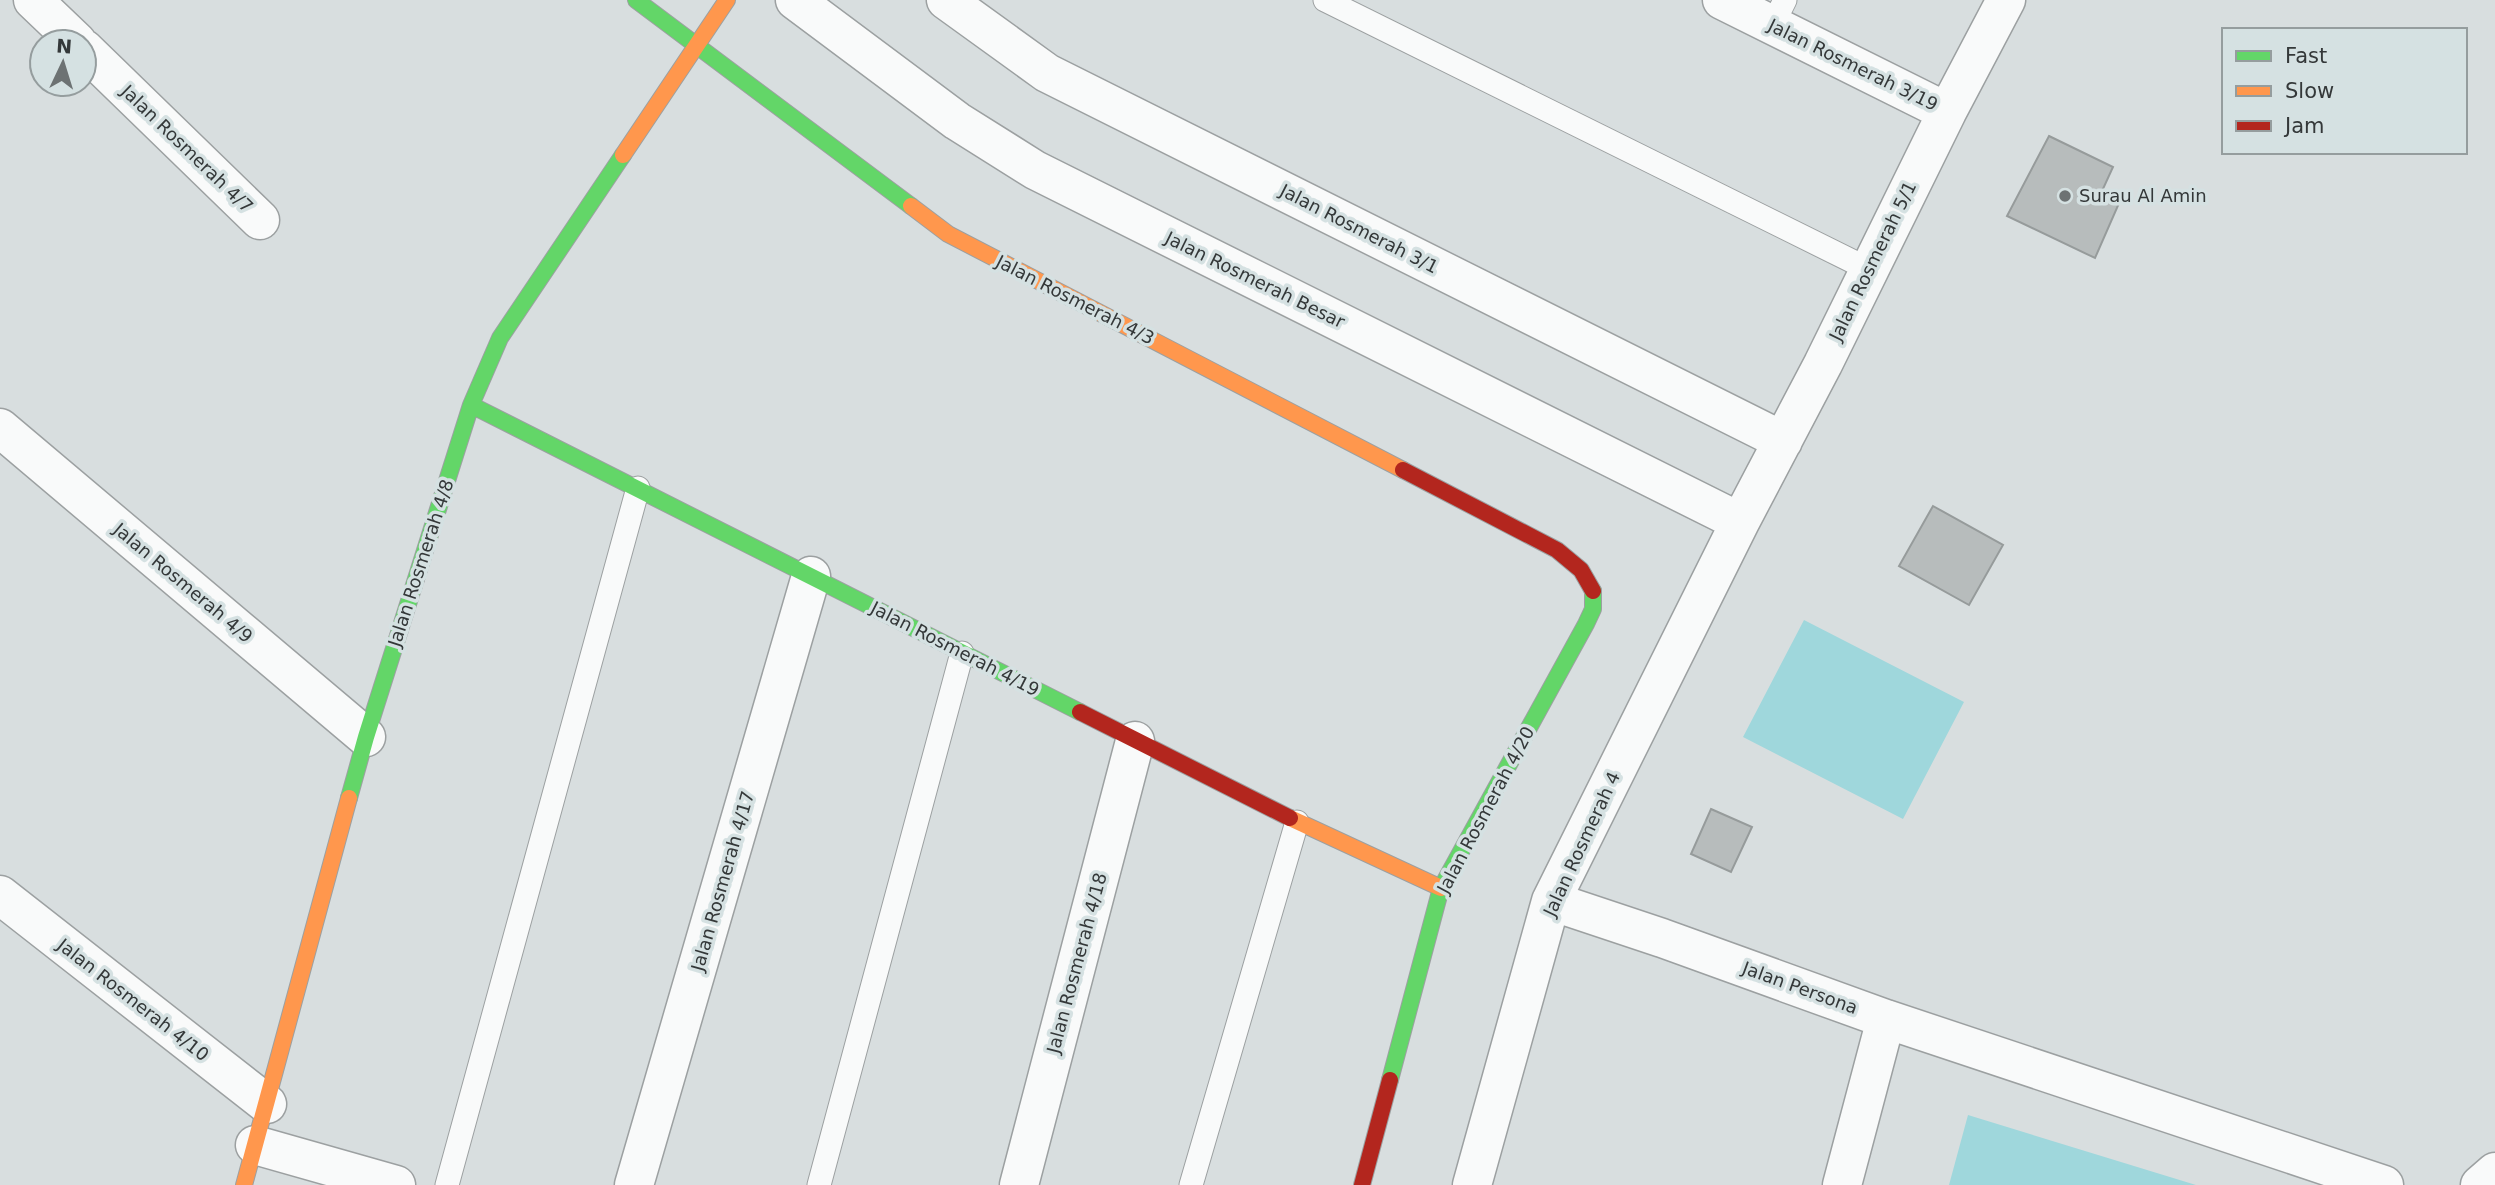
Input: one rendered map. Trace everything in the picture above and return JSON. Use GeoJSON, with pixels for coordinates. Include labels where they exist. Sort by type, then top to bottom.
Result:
{"type":"FeatureCollection","features":[{"type":"Feature","properties":{"kind":"street"},"geometry":{"type":"LineString","coordinates":[[33,0],[62,28]]}},
{"type":"Feature","properties":{"kind":"street","name":"Jalan Rosmerah 4/3"},"geometry":{"type":"LineString","coordinates":[[636,0],[948,234],[1548,545]]}},
{"type":"Feature","properties":{"kind":"street","name":"Jalan Rosmerah 4/8"},"geometry":{"type":"LineString","coordinates":[[244,1185],[366,737],[471,405],[500,338],[727,0]]}},
{"type":"Feature","properties":{"kind":"street","name":"Jalan Rosmerah Besar"},"geometry":{"type":"LineString","coordinates":[[795,0],[957,121],[1035,170],[1740,522]]}},
{"type":"Feature","properties":{"kind":"street","name":"Jalan Rosmerah 3/1"},"geometry":{"type":"LineString","coordinates":[[946,0],[1047,73],[1783,441]]}},
{"type":"Feature","properties":{"kind":"street","name":"Jalan Rosmerah 3/19"},"geometry":{"type":"LineString","coordinates":[[1722,0],[1779,12],[1947,111]]}},
{"type":"Feature","properties":{"kind":"street","name":"Jalan Rosmerah 5/1"},"geometry":{"type":"LineString","coordinates":[[1740,522],[1824,364],[1868,269],[2006,0]]}},
{"type":"Feature","properties":{"kind":"street","name":"Jalan Rosmerah 4/7"},"geometry":{"type":"LineString","coordinates":[[98,63],[260,219]]}},
{"type":"Feature","properties":{"kind":"street","name":"Jalan Rosmerah 4/19"},"geometry":{"type":"LineString","coordinates":[[471,405],[1297,822],[1441,888]]}},
{"type":"Feature","properties":{"kind":"street","name":"Jalan Rosmerah 4/9"},"geometry":{"type":"LineString","coordinates":[[0,428],[366,737]]}},
{"type":"Feature","properties":{"kind":"street","name":"Jalan Rosmerah 4"},"geometry":{"type":"LineString","coordinates":[[1472,1185],[1551,901],[1740,522]]}},
{"type":"Feature","properties":{"kind":"street","name":"Jalan Rosmerah 4/20"},"geometry":{"type":"LineString","coordinates":[[1362,1185],[1441,888],[1584,629],[1593,608],[1591,585],[1576,561],[1548,545]]}},
{"type":"Feature","properties":{"kind":"street","name":"Jalan Rosmerah 4/17"},"geometry":{"type":"LineString","coordinates":[[634,1185],[811,576]]}},
{"type":"Feature","properties":{"kind":"street","name":"Jalan Rosmerah 4/18"},"geometry":{"type":"LineString","coordinates":[[1019,1185],[1135,740]]}},
{"type":"Feature","properties":{"kind":"street","name":"Jalan Rosmerah 4/10"},"geometry":{"type":"LineString","coordinates":[[0,895],[267,1104]]}},
{"type":"Feature","properties":{"kind":"street","name":"Jalan Persona"},"geometry":{"type":"LineString","coordinates":[[1551,901],[1886,1019],[2385,1185]]}},
{"type":"Feature","properties":{"kind":"street"},"geometry":{"type":"LineString","coordinates":[[1842,1185],[1886,1019]]}},
{"type":"Feature","properties":{"kind":"street"},"geometry":{"type":"LineString","coordinates":[[255,1145],[396,1185]]}},
{"type":"Feature","properties":{"kind":"street"},"geometry":{"type":"LineString","coordinates":[[2480,1185],[2495,1172]]}},
{"type":"Feature","properties":{"kind":"lane"},"geometry":{"type":"LineString","coordinates":[[1325,0],[1868,269]]}},
{"type":"Feature","properties":{"kind":"lane"},"geometry":{"type":"LineString","coordinates":[[447,1185],[638,488]]}},
{"type":"Feature","properties":{"kind":"lane"},"geometry":{"type":"LineString","coordinates":[[819,1185],[962,653]]}},
{"type":"Feature","properties":{"kind":"lane"},"geometry":{"type":"LineString","coordinates":[[1191,1185],[1297,822]]}},
{"type":"Feature","properties":{"kind":"shaded area"},"geometry":{"type":"Polygon","coordinates":[[[1804,620],[1964,702],[1903,819],[1743,737],[1804,620]]]}},
{"type":"Feature","properties":{"kind":"shaded area"},"geometry":{"type":"Polygon","coordinates":[[[1968,1115],[2196,1185],[1949,1185],[1968,1115]]]}},
{"type":"Feature","properties":{"kind":"building","name":"Surau Al Amin"},"geometry":{"type":"Polygon","coordinates":[[[2049,136],[2113,167],[2102,191],[2120,201],[2095,258],[2007,216],[2049,136]]]}},
{"type":"Feature","properties":{"kind":"building"},"geometry":{"type":"Polygon","coordinates":[[[1933,506],[2003,545],[1969,605],[1899,566],[1933,506]]]}},
{"type":"Feature","properties":{"kind":"building"},"geometry":{"type":"Polygon","coordinates":[[[1711,809],[1752,827],[1731,872],[1691,854],[1711,809]]]}},
{"type":"Feature","properties":{"kind":"traffic: fast"},"geometry":{"type":"LineString","coordinates":[[636,0],[911,206]]}},
{"type":"Feature","properties":{"kind":"traffic: fast"},"geometry":{"type":"LineString","coordinates":[[349,798],[471,405],[500,338],[623,155]]}},
{"type":"Feature","properties":{"kind":"traffic: fast"},"geometry":{"type":"LineString","coordinates":[[471,405],[1080,712]]}},
{"type":"Feature","properties":{"kind":"traffic: fast"},"geometry":{"type":"LineString","coordinates":[[1390,1080],[1441,888],[1586,624],[1593,609],[1593,591]]}},
{"type":"Feature","properties":{"kind":"traffic: slow"},"geometry":{"type":"LineString","coordinates":[[623,155],[727,0]]}},
{"type":"Feature","properties":{"kind":"traffic: slow"},"geometry":{"type":"LineString","coordinates":[[911,206],[948,234],[1403,470]]}},
{"type":"Feature","properties":{"kind":"traffic: slow"},"geometry":{"type":"LineString","coordinates":[[244,1185],[349,798]]}},
{"type":"Feature","properties":{"kind":"traffic: slow"},"geometry":{"type":"LineString","coordinates":[[1290,818],[1441,888]]}},
{"type":"Feature","properties":{"kind":"traffic: jam"},"geometry":{"type":"LineString","coordinates":[[1403,470],[1557,550],[1581,570],[1593,591]]}},
{"type":"Feature","properties":{"kind":"traffic: jam"},"geometry":{"type":"LineString","coordinates":[[1080,712],[1290,818]]}},
{"type":"Feature","properties":{"kind":"traffic: jam"},"geometry":{"type":"LineString","coordinates":[[1362,1185],[1390,1080]]}},
{"type":"Feature","properties":{"kind":"place","name":"Surau Al Amin"},"geometry":{"type":"Point","coordinates":[2065,196]}}]}
